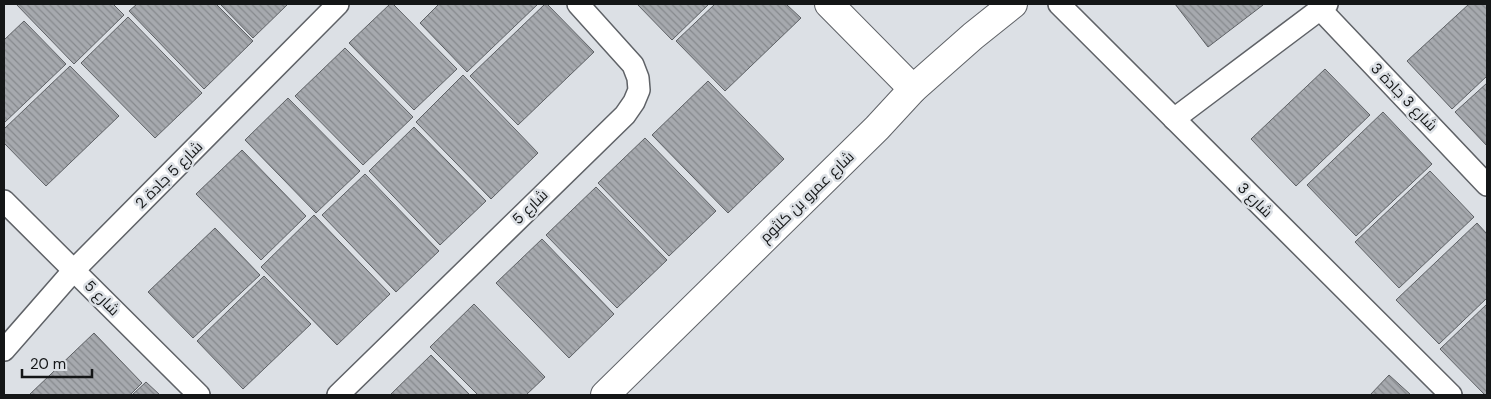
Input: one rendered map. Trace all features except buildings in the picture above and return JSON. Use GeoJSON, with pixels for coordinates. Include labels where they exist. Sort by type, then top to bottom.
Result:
{"type":"FeatureCollection","features":[{"type":"Feature","properties":{"kind":"street","name":"شارع 5 جادة 2"},"geometry":{"type":"LineString","coordinates":[[4,350],[74,270],[338,4]]}},
{"type":"Feature","properties":{"kind":"street","name":"شارع 5"},"geometry":{"type":"LineString","coordinates":[[338,395],[625,115],[634,102],[639,90],[638,78],[633,65],[578,4]]}},
{"type":"Feature","properties":{"kind":"street"},"geometry":{"type":"LineString","coordinates":[[828,4],[913,90]]}},
{"type":"Feature","properties":{"kind":"street","name":"شارع عمرو بن كلثوم"},"geometry":{"type":"LineString","coordinates":[[605,395],[877,128],[913,90],[973,36],[1013,4]]}},
{"type":"Feature","properties":{"kind":"street","name":"شارع 3"},"geometry":{"type":"LineString","coordinates":[[1059,4],[1451,395]]}},
{"type":"Feature","properties":{"kind":"street","name":"شارع 3 جادة 3"},"geometry":{"type":"LineString","coordinates":[[1174,119],[1324,6],[1487,185]]}},
{"type":"Feature","properties":{"kind":"street","name":"شارع 5"},"geometry":{"type":"LineString","coordinates":[[4,202],[199,395]]}}]}
